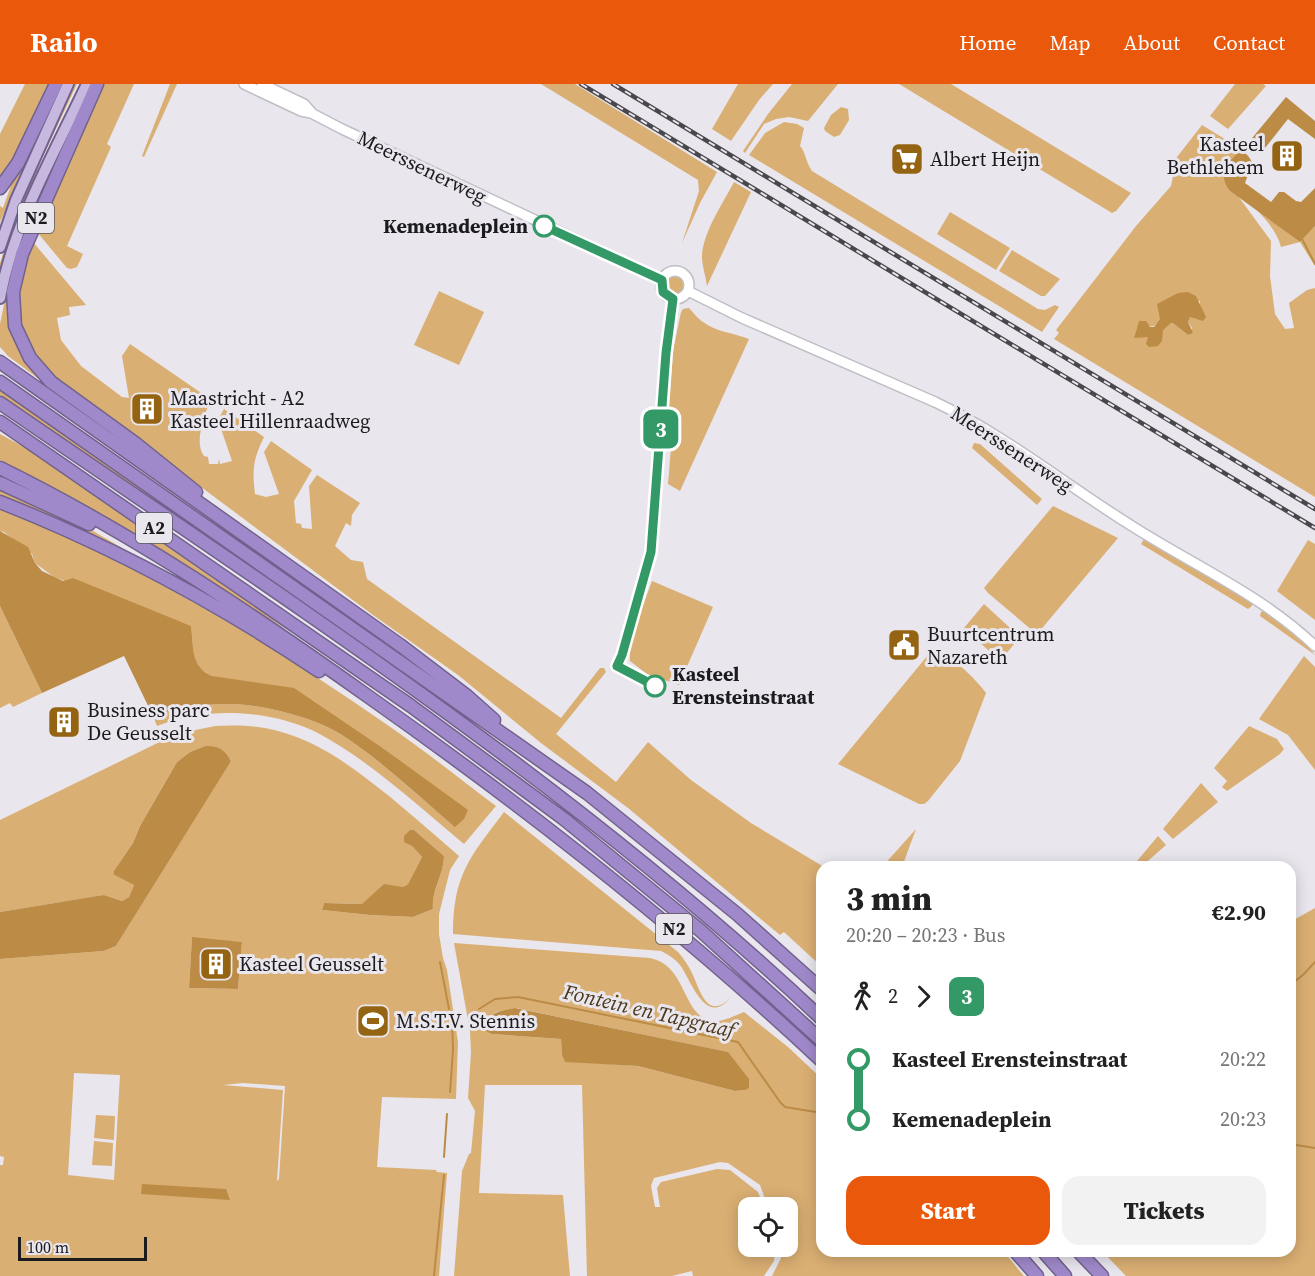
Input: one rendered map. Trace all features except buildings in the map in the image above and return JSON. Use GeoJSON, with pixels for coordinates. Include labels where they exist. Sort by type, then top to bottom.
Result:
{"type":"FeatureCollection","features":[{"type":"Feature","properties":{"kind":"highway","name":"N2"},"geometry":{"type":"LineString","coordinates":[[0,188],[18,163],[56,84]]}},
{"type":"Feature","properties":{"kind":"highway","name":"N2"},"geometry":{"type":"LineString","coordinates":[[97,84],[16,269],[13,292],[15,326],[30,358],[51,382],[180,478],[205,499],[216,516]]}},
{"type":"Feature","properties":{"kind":"highway","name":"N2"},"geometry":{"type":"LineString","coordinates":[[0,362],[436,671],[528,751]]}},
{"type":"Feature","properties":{"kind":"highway","name":"N2"},"geometry":{"type":"LineString","coordinates":[[0,382],[549,765],[737,914],[816,985]]}},
{"type":"Feature","properties":{"kind":"highway","name":"A2"},"geometry":{"type":"LineString","coordinates":[[0,403],[404,681],[519,765],[666,880],[816,1013]]}},
{"type":"Feature","properties":{"kind":"highway","name":"A2"},"geometry":{"type":"LineString","coordinates":[[0,422],[308,634],[509,777],[655,892],[816,1036]]}},
{"type":"Feature","properties":{"kind":"highway","name":"N2"},"geometry":{"type":"LineString","coordinates":[[0,468],[101,522],[250,614],[394,714],[519,805],[628,891],[816,1055]]}},
{"type":"Feature","properties":{"kind":"highway","name":"N2"},"geometry":{"type":"LineString","coordinates":[[0,483],[150,553]]}},
{"type":"Feature","properties":{"kind":"highway","name":"N2"},"geometry":{"type":"LineString","coordinates":[[0,502],[88,540],[181,587],[282,647],[368,704],[394,714]]}},
{"type":"Feature","properties":{"kind":"highway"},"geometry":{"type":"LineString","coordinates":[[1020,1257],[1037,1276]]}},
{"type":"Feature","properties":{"kind":"highway"},"geometry":{"type":"LineString","coordinates":[[1048,1257],[1065,1276]]}},
{"type":"Feature","properties":{"kind":"highway"},"geometry":{"type":"LineString","coordinates":[[1084,1257],[1102,1276]]}},
{"type":"Feature","properties":{"kind":"main road"},"geometry":{"type":"LineString","coordinates":[[0,247],[23,183],[68,84]]}},
{"type":"Feature","properties":{"kind":"main road"},"geometry":{"type":"LineString","coordinates":[[0,298],[7,266],[20,226],[87,84]]}},
{"type":"Feature","properties":{"kind":"street","name":"Meerssenerweg"},"geometry":{"type":"LineString","coordinates":[[244,84],[301,111],[313,114],[462,187],[662,280]]}},
{"type":"Feature","properties":{"kind":"street","name":"Meerssenerweg"},"geometry":{"type":"LineString","coordinates":[[262,84],[304,104],[313,114]]}},
{"type":"Feature","properties":{"kind":"street"},"geometry":{"type":"LineString","coordinates":[[679,271],[688,278],[688,291],[681,298],[670,298],[662,290],[662,280],[669,272],[679,271]]}},
{"type":"Feature","properties":{"kind":"street","name":"Meerssenerweg"},"geometry":{"type":"LineString","coordinates":[[688,291],[741,318],[935,402],[972,421],[1127,523],[1266,606],[1315,646]]}},
{"type":"Feature","properties":{"kind":"shaded area"},"geometry":{"type":"Polygon","coordinates":[[[25,84],[52,84],[27,140],[0,179],[0,134],[25,84]]]}},
{"type":"Feature","properties":{"kind":"shaded area"},"geometry":{"type":"Polygon","coordinates":[[[73,84],[77,84],[39,165],[14,230],[0,279],[0,263],[13,220],[73,84]]]}},
{"type":"Feature","properties":{"kind":"shaded area"},"geometry":{"type":"Polygon","coordinates":[[[104,84],[134,84],[107,144],[111,147],[67,246],[83,254],[77,267],[71,269],[67,268],[37,232],[104,84]]]}},
{"type":"Feature","properties":{"kind":"shaded area"},"geometry":{"type":"Polygon","coordinates":[[[170,84],[177,84],[144,157],[142,156],[170,84]]]}},
{"type":"Feature","properties":{"kind":"shaded area"},"geometry":{"type":"Polygon","coordinates":[[[541,84],[575,84],[717,172],[682,243],[699,191],[698,180],[541,84]]]}},
{"type":"Feature","properties":{"kind":"shaded area"},"geometry":{"type":"Polygon","coordinates":[[[738,84],[773,84],[731,141],[712,129],[738,84]]]}},
{"type":"Feature","properties":{"kind":"shaded area"},"geometry":{"type":"Polygon","coordinates":[[[792,84],[838,84],[808,121],[789,117],[764,124],[745,153],[743,151],[768,114],[792,84]]]}},
{"type":"Feature","properties":{"kind":"shaded area"},"geometry":{"type":"Polygon","coordinates":[[[899,84],[951,84],[1131,193],[1112,213],[899,84]]]}},
{"type":"Feature","properties":{"kind":"shaded area"},"geometry":{"type":"Polygon","coordinates":[[[1235,84],[1263,84],[1266,86],[1228,129],[1210,116],[1235,84]]]}},
{"type":"Feature","properties":{"kind":"shaded area"},"geometry":{"type":"Polygon","coordinates":[[[1286,97],[1315,121],[1315,139],[1288,119],[1265,148],[1259,144],[1255,148],[1248,143],[1286,97]]]}},
{"type":"Feature","properties":{"kind":"shaded area"},"geometry":{"type":"Polygon","coordinates":[[[841,107],[848,109],[849,120],[840,135],[834,137],[824,128],[831,115],[841,107]]]}},
{"type":"Feature","properties":{"kind":"shaded area"},"geometry":{"type":"Polygon","coordinates":[[[784,122],[797,124],[804,128],[800,146],[812,171],[1038,309],[1045,310],[1055,305],[1059,307],[1042,332],[749,155],[765,133],[784,122]]]}},
{"type":"Feature","properties":{"kind":"shaded area"},"geometry":{"type":"Polygon","coordinates":[[[1202,125],[1241,149],[1224,172],[1230,191],[1238,196],[1271,241],[1270,276],[1275,314],[1285,329],[1294,328],[1289,303],[1307,290],[1315,288],[1315,497],[1054,339],[1059,333],[1056,330],[1136,226],[1171,186],[1177,157],[1202,125]],[[1200,301],[1158,304],[1161,319],[1154,326],[1137,328],[1135,337],[1154,334],[1170,323],[1188,335],[1192,328],[1188,322],[1190,316],[1196,319],[1200,301]]]}},
{"type":"Feature","properties":{"kind":"shaded area"},"geometry":{"type":"Polygon","coordinates":[[[40,133],[0,222],[0,206],[3,208],[13,180],[40,133]]]}},
{"type":"Feature","properties":{"kind":"shaded area"},"geometry":{"type":"Polygon","coordinates":[[[1241,149],[1252,162],[1245,183],[1271,202],[1279,192],[1284,192],[1301,202],[1315,188],[1315,226],[1300,242],[1230,191],[1226,185],[1224,173],[1226,168],[1241,149]]]}},
{"type":"Feature","properties":{"kind":"shaded area"},"geometry":{"type":"Polygon","coordinates":[[[734,182],[751,192],[707,286],[702,260],[705,239],[734,182]]]}},
{"type":"Feature","properties":{"kind":"shaded area"},"geometry":{"type":"Polygon","coordinates":[[[1257,210],[1300,242],[1281,247],[1274,232],[1257,210]]]}},
{"type":"Feature","properties":{"kind":"shaded area"},"geometry":{"type":"Polygon","coordinates":[[[950,212],[1010,248],[996,270],[937,234],[950,212]]]}},
{"type":"Feature","properties":{"kind":"shaded area"},"geometry":{"type":"Polygon","coordinates":[[[1315,226],[1315,266],[1300,242],[1315,226]]]}},
{"type":"Feature","properties":{"kind":"shaded area"},"geometry":{"type":"Polygon","coordinates":[[[33,242],[86,305],[69,307],[70,315],[57,318],[61,340],[81,366],[122,397],[129,398],[122,356],[130,344],[210,399],[200,436],[201,450],[204,456],[208,457],[209,464],[218,464],[219,459],[220,464],[232,461],[218,420],[224,409],[264,437],[254,465],[255,494],[266,497],[279,494],[264,452],[271,441],[312,470],[294,501],[296,523],[301,524],[302,528],[312,529],[309,486],[317,475],[360,503],[352,515],[351,526],[346,523],[335,546],[351,560],[363,562],[367,579],[561,718],[600,668],[604,668],[606,672],[556,734],[616,782],[648,742],[691,780],[751,823],[816,862],[816,961],[784,932],[780,935],[628,808],[541,743],[458,675],[373,615],[56,379],[35,356],[24,334],[18,306],[19,279],[33,242]]]}},
{"type":"Feature","properties":{"kind":"shaded area"},"geometry":{"type":"Polygon","coordinates":[[[1012,250],[1060,279],[1045,296],[1041,296],[999,271],[1012,250]]]}},
{"type":"Feature","properties":{"kind":"shaded area"},"geometry":{"type":"Polygon","coordinates":[[[676,275],[683,278],[686,285],[683,292],[676,295],[669,292],[666,285],[669,278],[676,275]]]}},
{"type":"Feature","properties":{"kind":"shaded area"},"geometry":{"type":"Polygon","coordinates":[[[8,285],[8,300],[51,388],[8,356],[0,347],[0,324],[8,285]]]}},
{"type":"Feature","properties":{"kind":"shaded area"},"geometry":{"type":"Polygon","coordinates":[[[439,291],[484,312],[459,365],[414,345],[439,291]]]}},
{"type":"Feature","properties":{"kind":"shaded area"},"geometry":{"type":"Polygon","coordinates":[[[1188,292],[1196,296],[1206,317],[1203,321],[1190,317],[1188,322],[1193,333],[1188,335],[1171,323],[1163,330],[1162,341],[1158,346],[1149,347],[1146,344],[1148,337],[1134,338],[1139,321],[1146,321],[1150,327],[1154,327],[1160,319],[1157,304],[1178,293],[1188,292]]]}},
{"type":"Feature","properties":{"kind":"shaded area"},"geometry":{"type":"Polygon","coordinates":[[[689,308],[708,325],[749,339],[680,491],[668,484],[674,412],[669,411],[673,351],[681,312],[689,308]]]}},
{"type":"Feature","properties":{"kind":"shaded area"},"geometry":{"type":"Polygon","coordinates":[[[0,388],[309,604],[307,607],[0,395],[0,388]]]}},
{"type":"Feature","properties":{"kind":"shaded area"},"geometry":{"type":"Polygon","coordinates":[[[0,434],[31,451],[211,574],[287,630],[110,520],[0,460],[0,434]]]}},
{"type":"Feature","properties":{"kind":"shaded area"},"geometry":{"type":"Polygon","coordinates":[[[974,443],[980,444],[1042,499],[1037,505],[972,448],[974,443]]]}},
{"type":"Feature","properties":{"kind":"shaded area"},"geometry":{"type":"Polygon","coordinates":[[[0,489],[81,524],[189,587],[0,498],[0,489]]]}},
{"type":"Feature","properties":{"kind":"shaded area"},"geometry":{"type":"Polygon","coordinates":[[[1053,506],[1118,538],[1038,633],[984,588],[1053,506]]]}},
{"type":"Feature","properties":{"kind":"shaded area"},"geometry":{"type":"Polygon","coordinates":[[[0,509],[101,554],[247,633],[386,724],[496,806],[464,844],[392,783],[353,755],[314,731],[296,724],[256,715],[215,713],[157,726],[153,716],[187,707],[222,704],[256,706],[304,718],[330,728],[357,745],[455,826],[384,749],[205,672],[199,667],[194,655],[191,626],[54,577],[35,563],[32,554],[0,531],[0,509]]]}},
{"type":"Feature","properties":{"kind":"shaded area"},"geometry":{"type":"Polygon","coordinates":[[[0,531],[28,547],[35,563],[42,571],[63,581],[73,578],[191,626],[196,662],[212,676],[294,688],[468,810],[464,819],[455,827],[357,745],[330,728],[304,718],[256,706],[222,704],[187,707],[153,716],[124,656],[42,693],[0,606],[0,531]]]}},
{"type":"Feature","properties":{"kind":"shaded area"},"geometry":{"type":"Polygon","coordinates":[[[1144,539],[1252,602],[1252,606],[1248,609],[1141,544],[1144,539]]]}},
{"type":"Feature","properties":{"kind":"shaded area"},"geometry":{"type":"Polygon","coordinates":[[[1308,540],[1315,544],[1315,620],[1277,591],[1308,540]]]}},
{"type":"Feature","properties":{"kind":"shaded area"},"geometry":{"type":"Polygon","coordinates":[[[652,581],[713,607],[679,685],[647,674],[630,661],[634,632],[652,581]]]}},
{"type":"Feature","properties":{"kind":"shaded area"},"geometry":{"type":"Polygon","coordinates":[[[984,604],[1020,637],[1000,661],[964,628],[984,604]]]}},
{"type":"Feature","properties":{"kind":"shaded area"},"geometry":{"type":"Polygon","coordinates":[[[0,606],[42,693],[13,707],[10,703],[0,708],[0,606]]]}},
{"type":"Feature","properties":{"kind":"shaded area"},"geometry":{"type":"Polygon","coordinates":[[[1264,611],[1304,642],[1315,655],[1260,616],[1264,611]]]}},
{"type":"Feature","properties":{"kind":"shaded area"},"geometry":{"type":"Polygon","coordinates":[[[933,649],[954,660],[986,693],[960,761],[928,801],[919,804],[838,764],[933,649]]]}},
{"type":"Feature","properties":{"kind":"shaded area"},"geometry":{"type":"Polygon","coordinates":[[[1304,656],[1315,667],[1315,770],[1288,735],[1259,719],[1304,656]]]}},
{"type":"Feature","properties":{"kind":"shaded area"},"geometry":{"type":"Polygon","coordinates":[[[215,726],[253,726],[300,738],[331,754],[360,774],[459,856],[450,870],[439,914],[439,934],[458,1042],[456,1099],[382,1097],[377,1167],[436,1170],[447,1173],[439,1276],[0,1276],[0,1165],[3,1165],[4,1157],[0,1156],[0,959],[104,951],[116,946],[231,760],[205,746],[190,752],[177,762],[140,826],[133,843],[113,873],[134,885],[129,897],[122,901],[104,895],[0,912],[0,820],[176,734],[215,726]],[[414,830],[412,846],[422,857],[408,884],[362,904],[324,903],[322,910],[413,917],[433,909],[434,895],[444,856],[414,830]],[[192,938],[189,988],[238,989],[242,942],[220,941],[219,953],[227,953],[228,974],[206,977],[203,953],[192,938]],[[74,1073],[68,1175],[114,1180],[120,1075],[74,1073]],[[243,1083],[223,1085],[283,1090],[277,1181],[279,1179],[285,1086],[243,1083]]]}},
{"type":"Feature","properties":{"kind":"shaded area"},"geometry":{"type":"Polygon","coordinates":[[[1249,726],[1277,739],[1284,749],[1227,791],[1222,787],[1227,781],[1214,768],[1249,726]]]}},
{"type":"Feature","properties":{"kind":"shaded area"},"geometry":{"type":"Polygon","coordinates":[[[205,746],[221,749],[231,761],[116,946],[104,951],[0,959],[0,912],[104,895],[122,901],[129,897],[134,885],[113,874],[114,871],[133,843],[140,826],[177,762],[190,752],[205,746]]]}},
{"type":"Feature","properties":{"kind":"shaded area"},"geometry":{"type":"Polygon","coordinates":[[[1201,783],[1218,802],[1173,839],[1163,829],[1201,783]]]}},
{"type":"Feature","properties":{"kind":"shaded area"},"geometry":{"type":"Polygon","coordinates":[[[504,812],[678,952],[686,962],[701,994],[710,1005],[722,1004],[730,998],[721,1006],[714,1007],[707,1005],[695,991],[680,965],[661,951],[453,934],[456,896],[460,881],[473,855],[504,812]]]}},
{"type":"Feature","properties":{"kind":"shaded area"},"geometry":{"type":"Polygon","coordinates":[[[916,829],[904,861],[887,861],[916,829]]]}},
{"type":"Feature","properties":{"kind":"shaded area"},"geometry":{"type":"Polygon","coordinates":[[[410,830],[414,830],[444,856],[434,895],[433,909],[413,917],[322,910],[324,903],[362,904],[384,884],[403,887],[408,884],[422,857],[412,846],[404,842],[404,836],[410,830]]]}},
{"type":"Feature","properties":{"kind":"shaded area"},"geometry":{"type":"Polygon","coordinates":[[[1158,836],[1166,845],[1148,861],[1137,861],[1158,836]]]}},
{"type":"Feature","properties":{"kind":"shaded area"},"geometry":{"type":"Polygon","coordinates":[[[1315,908],[1315,1276],[1126,1276],[1108,1257],[1296,1257],[1296,919],[1315,908]]]}},
{"type":"Feature","properties":{"kind":"shaded area"},"geometry":{"type":"Polygon","coordinates":[[[192,937],[242,942],[238,989],[189,988],[192,937]],[[226,953],[203,954],[206,976],[228,974],[226,953]]]}},
{"type":"Feature","properties":{"kind":"shaded area"},"geometry":{"type":"Polygon","coordinates":[[[454,943],[650,958],[663,963],[672,972],[697,1013],[706,1019],[718,1021],[744,1012],[788,1047],[816,1073],[816,1257],[1008,1257],[1024,1276],[772,1276],[781,1257],[798,1257],[798,1197],[764,1197],[760,1185],[728,1163],[720,1162],[654,1178],[651,1186],[655,1207],[660,1207],[657,1188],[661,1182],[717,1169],[730,1170],[758,1192],[760,1197],[738,1197],[738,1257],[774,1257],[764,1276],[693,1276],[692,1271],[672,1276],[587,1276],[582,1085],[485,1085],[479,1193],[563,1195],[570,1276],[454,1276],[462,1171],[471,1153],[475,1111],[468,1098],[470,1031],[454,943]],[[516,1008],[496,1012],[488,1018],[492,1034],[561,1039],[562,1055],[565,1061],[638,1066],[735,1091],[745,1090],[727,1052],[516,1008]]]}},
{"type":"Feature","properties":{"kind":"shaded area"},"geometry":{"type":"Polygon","coordinates":[[[515,1008],[728,1052],[749,1079],[749,1088],[735,1091],[638,1066],[565,1062],[561,1039],[492,1034],[484,1030],[495,1013],[515,1008]]]}},
{"type":"Feature","properties":{"kind":"shaded area"},"geometry":{"type":"Polygon","coordinates":[[[96,1115],[115,1116],[114,1140],[94,1138],[96,1115]]]}},
{"type":"Feature","properties":{"kind":"shaded area"},"geometry":{"type":"Polygon","coordinates":[[[94,1141],[113,1143],[112,1166],[92,1165],[94,1141]]]}},
{"type":"Feature","properties":{"kind":"shaded area"},"geometry":{"type":"Polygon","coordinates":[[[142,1184],[226,1189],[230,1200],[141,1194],[142,1184]]]}},
{"type":"Feature","properties":{"kind":"waterway"},"geometry":{"type":"LineString","coordinates":[[1301,237],[1315,264]]}},
{"type":"Feature","properties":{"kind":"waterway","name":"Fontein en Tapgraaf"},"geometry":{"type":"LineString","coordinates":[[440,962],[449,1009]]}},
{"type":"Feature","properties":{"kind":"waterway","name":"Fontein en Tapgraaf"},"geometry":{"type":"LineString","coordinates":[[1296,980],[1315,962]]}},
{"type":"Feature","properties":{"kind":"waterway","name":"Fontein en Tapgraaf"},"geometry":{"type":"LineString","coordinates":[[479,1009],[495,999],[518,997],[738,1042],[785,1107],[816,1112]]}},
{"type":"Feature","properties":{"kind":"waterway"},"geometry":{"type":"LineString","coordinates":[[450,1092],[453,1050],[452,1020]]}},
{"type":"Feature","properties":{"kind":"waterway"},"geometry":{"type":"LineString","coordinates":[[444,1157],[447,1114]]}},
{"type":"Feature","properties":{"kind":"waterway"},"geometry":{"type":"LineString","coordinates":[[1296,1145],[1315,1148]]}},
{"type":"Feature","properties":{"kind":"waterway"},"geometry":{"type":"LineString","coordinates":[[434,1276],[444,1175]]}},
{"type":"Feature","properties":{"kind":"railway"},"geometry":{"type":"LineString","coordinates":[[581,84],[1315,528]]}},
{"type":"Feature","properties":{"kind":"railway"},"geometry":{"type":"LineString","coordinates":[[613,84],[1315,509]]}},
{"type":"Feature","properties":{"kind":"bus line","name":"3"},"geometry":{"type":"LineString","coordinates":[[544,226],[662,280],[663,292],[667,297],[673,299],[666,353],[651,552],[617,666],[655,686]]}},
{"type":"Feature","properties":{"kind":"place","name":"Kasteel Bethlehem"},"geometry":{"type":"Point","coordinates":[1287,156]}},
{"type":"Feature","properties":{"kind":"place","name":"Albert Heijn"},"geometry":{"type":"Point","coordinates":[907,159]}},
{"type":"Feature","properties":{"kind":"place","name":"Kemenadeplein"},"geometry":{"type":"Point","coordinates":[544,226]}},
{"type":"Feature","properties":{"kind":"place","name":"Maastricht - A2 Kasteel Hillenraadweg"},"geometry":{"type":"Point","coordinates":[147,409]}},
{"type":"Feature","properties":{"kind":"place","name":"Buurtcentrum Nazareth"},"geometry":{"type":"Point","coordinates":[904,645]}},
{"type":"Feature","properties":{"kind":"place","name":"Kasteel Erensteinstraat"},"geometry":{"type":"Point","coordinates":[655,686]}},
{"type":"Feature","properties":{"kind":"place","name":"Business parc De Geusselt"},"geometry":{"type":"Point","coordinates":[64,722]}},
{"type":"Feature","properties":{"kind":"place","name":"Kasteel Geusselt"},"geometry":{"type":"Point","coordinates":[216,964]}},
{"type":"Feature","properties":{"kind":"place","name":"M.S.T.V. Stennis"},"geometry":{"type":"Point","coordinates":[373,1021]}}]}
